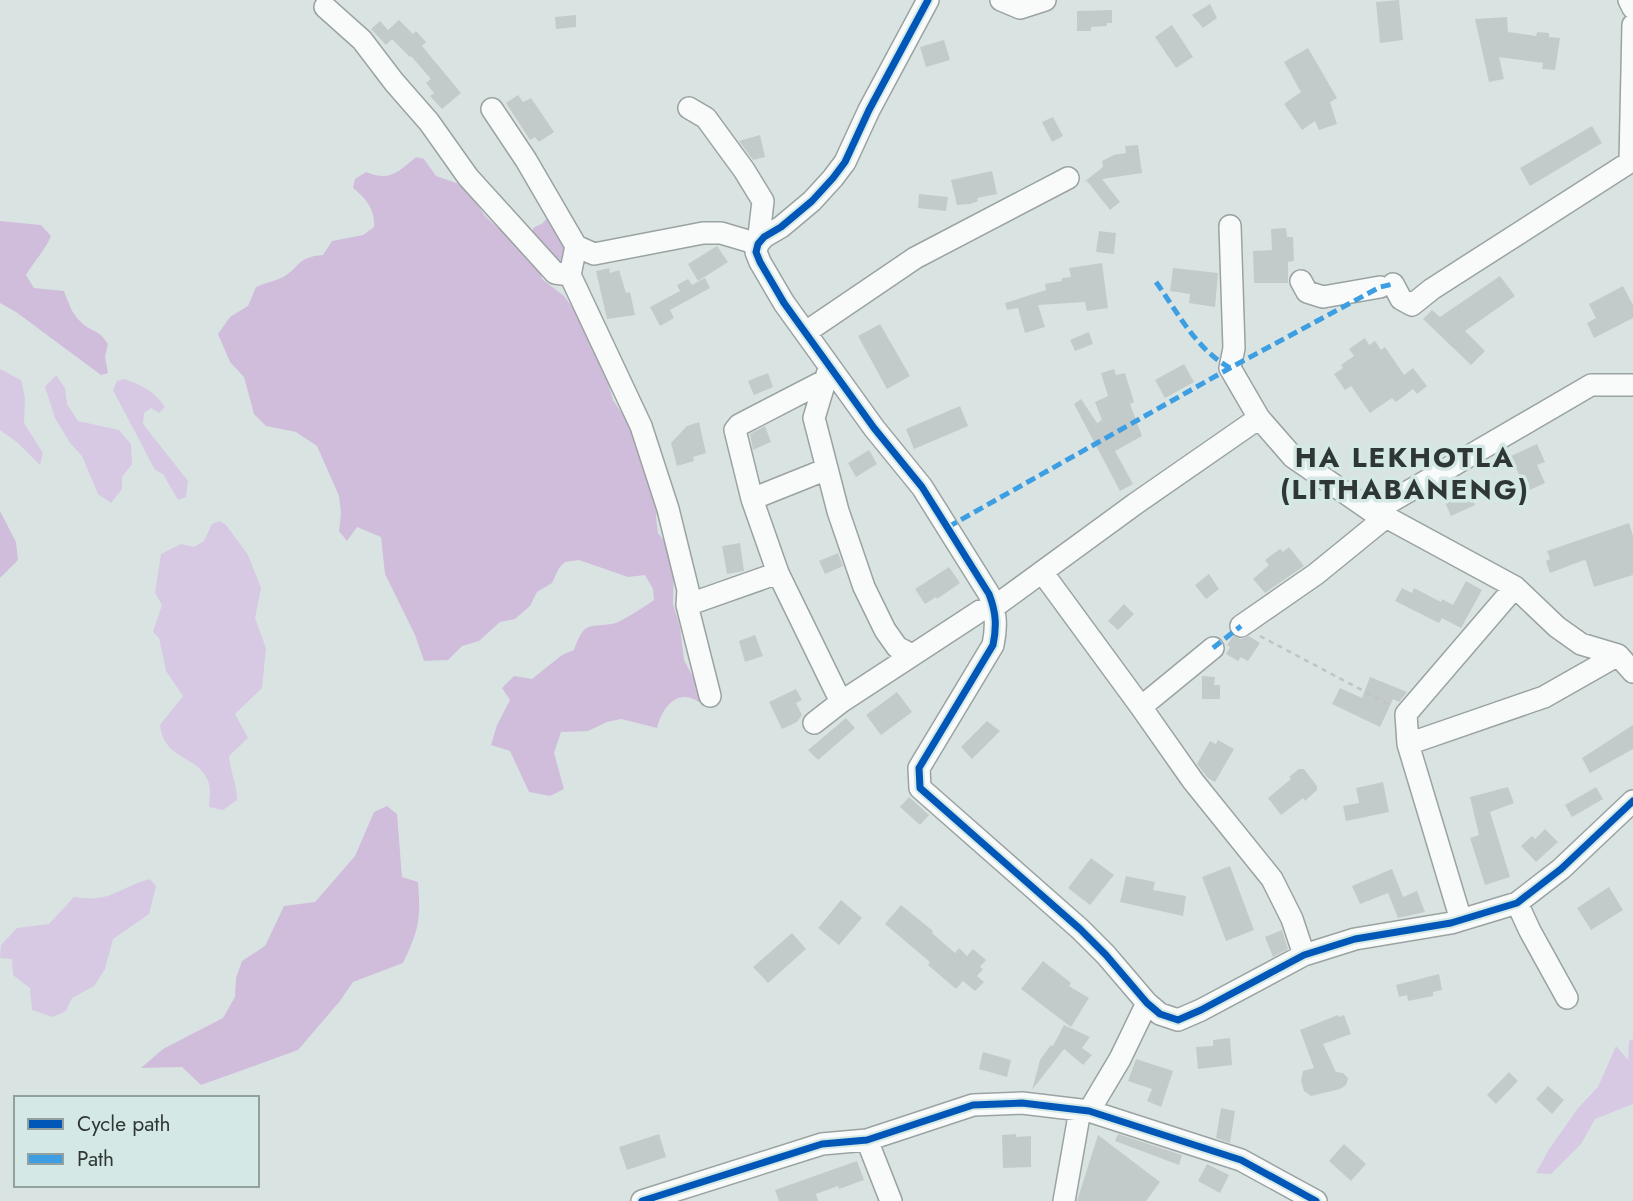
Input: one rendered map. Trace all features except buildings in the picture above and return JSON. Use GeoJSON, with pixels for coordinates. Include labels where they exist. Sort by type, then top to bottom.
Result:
{"type":"FeatureCollection","features":[{"type":"Feature","properties":{"kind":"street"},"geometry":{"type":"LineString","coordinates":[[758,244],[812,201],[845,162],[869,110],[928,0]]}},
{"type":"Feature","properties":{"kind":"street"},"geometry":{"type":"LineString","coordinates":[[1001,0],[1020,8],[1045,0]]}},
{"type":"Feature","properties":{"kind":"street"},"geometry":{"type":"LineString","coordinates":[[1629,0],[1633,8]]}},
{"type":"Feature","properties":{"kind":"street"},"geometry":{"type":"LineString","coordinates":[[325,7],[362,40],[429,122],[468,177],[547,265],[555,273],[570,275]]}},
{"type":"Feature","properties":{"kind":"street"},"geometry":{"type":"LineString","coordinates":[[1301,281],[1307,292],[1323,297],[1386,286],[1412,305],[1432,289],[1632,161],[1633,26]]}},
{"type":"Feature","properties":{"kind":"street"},"geometry":{"type":"LineString","coordinates":[[689,108],[706,118],[763,201],[756,251],[760,262],[784,303],[806,332],[827,374],[922,487],[989,594],[994,607],[997,627],[993,645],[919,768],[920,788],[1080,929],[1160,1014],[1178,1020],[1304,955],[1355,939],[1461,920],[1517,903],[1571,859],[1633,801]]}},
{"type":"Feature","properties":{"kind":"street"},"geometry":{"type":"LineString","coordinates":[[492,109],[526,160],[576,246],[594,254],[619,247],[712,233],[758,244]]}},
{"type":"Feature","properties":{"kind":"street"},"geometry":{"type":"LineString","coordinates":[[806,332],[915,258],[1068,178]]}},
{"type":"Feature","properties":{"kind":"street"},"geometry":{"type":"LineString","coordinates":[[1230,226],[1234,348],[1230,368],[1259,418],[1293,457],[1380,515],[1515,586],[1557,627],[1581,644],[1618,656],[1633,672]]}},
{"type":"Feature","properties":{"kind":"street"},"geometry":{"type":"LineString","coordinates":[[576,246],[570,275],[641,426],[668,509],[688,590],[687,605],[709,696]]}},
{"type":"Feature","properties":{"kind":"street"},"geometry":{"type":"LineString","coordinates":[[827,374],[814,418],[838,511],[864,587],[885,630],[897,647],[912,655]]}},
{"type":"Feature","properties":{"kind":"street"},"geometry":{"type":"LineString","coordinates":[[827,374],[739,425],[735,430],[752,499],[778,573],[841,702]]}},
{"type":"Feature","properties":{"kind":"street"},"geometry":{"type":"LineString","coordinates":[[1241,626],[1316,574],[1380,515],[1591,385],[1633,385]]}},
{"type":"Feature","properties":{"kind":"street"},"geometry":{"type":"LineString","coordinates":[[814,723],[912,655],[981,611],[994,607],[1259,418]]}},
{"type":"Feature","properties":{"kind":"street"},"geometry":{"type":"LineString","coordinates":[[752,499],[827,469]]}},
{"type":"Feature","properties":{"kind":"street"},"geometry":{"type":"LineString","coordinates":[[1042,572],[1192,781],[1272,879],[1292,919],[1304,955]]}},
{"type":"Feature","properties":{"kind":"street"},"geometry":{"type":"LineString","coordinates":[[687,605],[778,573]]}},
{"type":"Feature","properties":{"kind":"street"},"geometry":{"type":"LineString","coordinates":[[1461,920],[1408,744],[1406,714],[1515,586]]}},
{"type":"Feature","properties":{"kind":"street"},"geometry":{"type":"LineString","coordinates":[[1141,707],[1213,649]]}},
{"type":"Feature","properties":{"kind":"street"},"geometry":{"type":"LineString","coordinates":[[1408,744],[1544,697],[1618,656]]}},
{"type":"Feature","properties":{"kind":"street"},"geometry":{"type":"LineString","coordinates":[[1517,903],[1567,998]]}},
{"type":"Feature","properties":{"kind":"street"},"geometry":{"type":"LineString","coordinates":[[1063,1201],[1084,1110],[1120,1059],[1147,1003]]}},
{"type":"Feature","properties":{"kind":"street"},"geometry":{"type":"LineString","coordinates":[[642,1201],[822,1144],[867,1140],[973,1105],[1022,1102],[1084,1110],[1241,1160],[1316,1201]]}},
{"type":"Feature","properties":{"kind":"street"},"geometry":{"type":"LineString","coordinates":[[867,1140],[891,1201]]}},
{"type":"Feature","properties":{"kind":"path"},"geometry":{"type":"LineString","coordinates":[[1241,626],[1406,714]]}},
{"type":"Feature","properties":{"kind":"shaded area"},"geometry":{"type":"Polygon","coordinates":[[[416,157],[424,159],[436,176],[465,186],[485,216],[514,237],[537,263],[542,279],[564,296],[575,311],[607,379],[613,400],[633,430],[659,503],[656,517],[658,533],[668,546],[674,563],[673,604],[680,627],[684,660],[702,694],[699,702],[691,698],[677,698],[663,713],[657,728],[621,719],[588,731],[561,732],[554,753],[564,789],[550,796],[529,792],[510,751],[491,745],[497,725],[510,700],[502,688],[514,676],[532,679],[562,655],[574,650],[585,629],[616,623],[654,600],[653,589],[645,575],[628,577],[579,560],[565,562],[552,583],[537,592],[530,606],[515,619],[500,622],[479,641],[462,646],[448,660],[424,661],[415,635],[385,574],[381,537],[357,527],[347,541],[339,531],[339,496],[317,446],[296,432],[266,426],[254,414],[244,377],[230,362],[218,334],[230,317],[248,306],[256,287],[283,277],[303,260],[323,255],[332,241],[363,235],[374,227],[369,205],[353,188],[355,179],[366,172],[388,176],[416,157]]]}},
{"type":"Feature","properties":{"kind":"shaded area"},"geometry":{"type":"Polygon","coordinates":[[[550,214],[568,235],[565,258],[556,263],[533,237],[533,228],[543,223],[550,214]]]}},
{"type":"Feature","properties":{"kind":"shaded area"},"geometry":{"type":"Polygon","coordinates":[[[0,221],[41,225],[51,236],[26,275],[34,288],[64,291],[78,319],[108,344],[105,357],[108,373],[101,375],[0,303],[0,221]]]}},
{"type":"Feature","properties":{"kind":"shaded area"},"geometry":{"type":"Polygon","coordinates":[[[0,369],[21,380],[25,398],[24,423],[43,453],[40,465],[0,430],[0,369]]]}},
{"type":"Feature","properties":{"kind":"shaded area"},"geometry":{"type":"Polygon","coordinates":[[[56,375],[65,388],[67,404],[78,421],[119,430],[131,444],[132,464],[122,477],[122,489],[111,503],[98,494],[82,456],[70,443],[55,418],[45,387],[56,375]]]}},
{"type":"Feature","properties":{"kind":"shaded area"},"geometry":{"type":"Polygon","coordinates":[[[124,379],[147,389],[165,407],[159,413],[151,408],[144,413],[143,424],[188,481],[186,497],[178,500],[163,474],[155,470],[113,390],[117,381],[124,379]]]}},
{"type":"Feature","properties":{"kind":"shaded area"},"geometry":{"type":"Polygon","coordinates":[[[0,511],[16,542],[18,560],[0,578],[0,511]]]}},
{"type":"Feature","properties":{"kind":"shaded area"},"geometry":{"type":"Polygon","coordinates":[[[220,521],[248,555],[261,588],[255,618],[266,648],[262,688],[235,714],[248,738],[229,756],[237,800],[223,810],[209,807],[210,787],[204,774],[168,746],[163,737],[160,725],[183,696],[166,671],[159,638],[153,632],[162,605],[155,593],[161,554],[181,544],[194,547],[204,541],[212,524],[220,521]]]}},
{"type":"Feature","properties":{"kind":"shaded area"},"geometry":{"type":"Polygon","coordinates":[[[387,806],[397,814],[402,877],[418,882],[418,924],[403,963],[353,982],[298,1050],[201,1085],[182,1067],[141,1068],[163,1049],[223,1018],[235,997],[236,978],[242,961],[265,946],[284,906],[315,902],[355,856],[374,812],[387,806]]]}},
{"type":"Feature","properties":{"kind":"shaded area"},"geometry":{"type":"Polygon","coordinates":[[[150,879],[156,886],[149,914],[113,939],[105,969],[94,986],[72,998],[66,1011],[53,1017],[32,1010],[30,988],[13,975],[12,959],[0,958],[1,945],[17,928],[49,924],[74,897],[106,896],[150,879]]]}},
{"type":"Feature","properties":{"kind":"shaded area"},"geometry":{"type":"Polygon","coordinates":[[[1633,1039],[1633,1104],[1595,1119],[1581,1144],[1551,1174],[1536,1173],[1578,1108],[1598,1087],[1616,1046],[1628,1060],[1629,1041],[1633,1039]]]}},
{"type":"Feature","properties":{"kind":"marked path"},"geometry":{"type":"LineString","coordinates":[[1156,282],[1197,341],[1230,368]]}},
{"type":"Feature","properties":{"kind":"marked path"},"geometry":{"type":"LineString","coordinates":[[948,527],[1230,368],[1380,287],[1393,284]]}},
{"type":"Feature","properties":{"kind":"marked path"},"geometry":{"type":"LineString","coordinates":[[1213,648],[1241,626]]}},
{"type":"Feature","properties":{"kind":"cycle path"},"geometry":{"type":"LineString","coordinates":[[928,0],[869,110],[845,162],[812,201],[781,227],[764,237],[756,252],[784,303],[874,428],[922,487],[989,594],[995,619],[993,645],[919,768],[920,788],[1080,929],[1147,1003],[1160,1014],[1178,1020],[1304,955],[1355,939],[1451,923],[1517,903],[1561,869],[1633,801]]}},
{"type":"Feature","properties":{"kind":"cycle path"},"geometry":{"type":"LineString","coordinates":[[642,1201],[822,1144],[867,1140],[973,1105],[1022,1103],[1089,1111],[1241,1160],[1316,1201]]}},
{"type":"Feature","properties":{"kind":"district","name":"HA LEKHOTLA (LITHABANENG)"},"geometry":{"type":"Point","coordinates":[1405,473]}}]}
